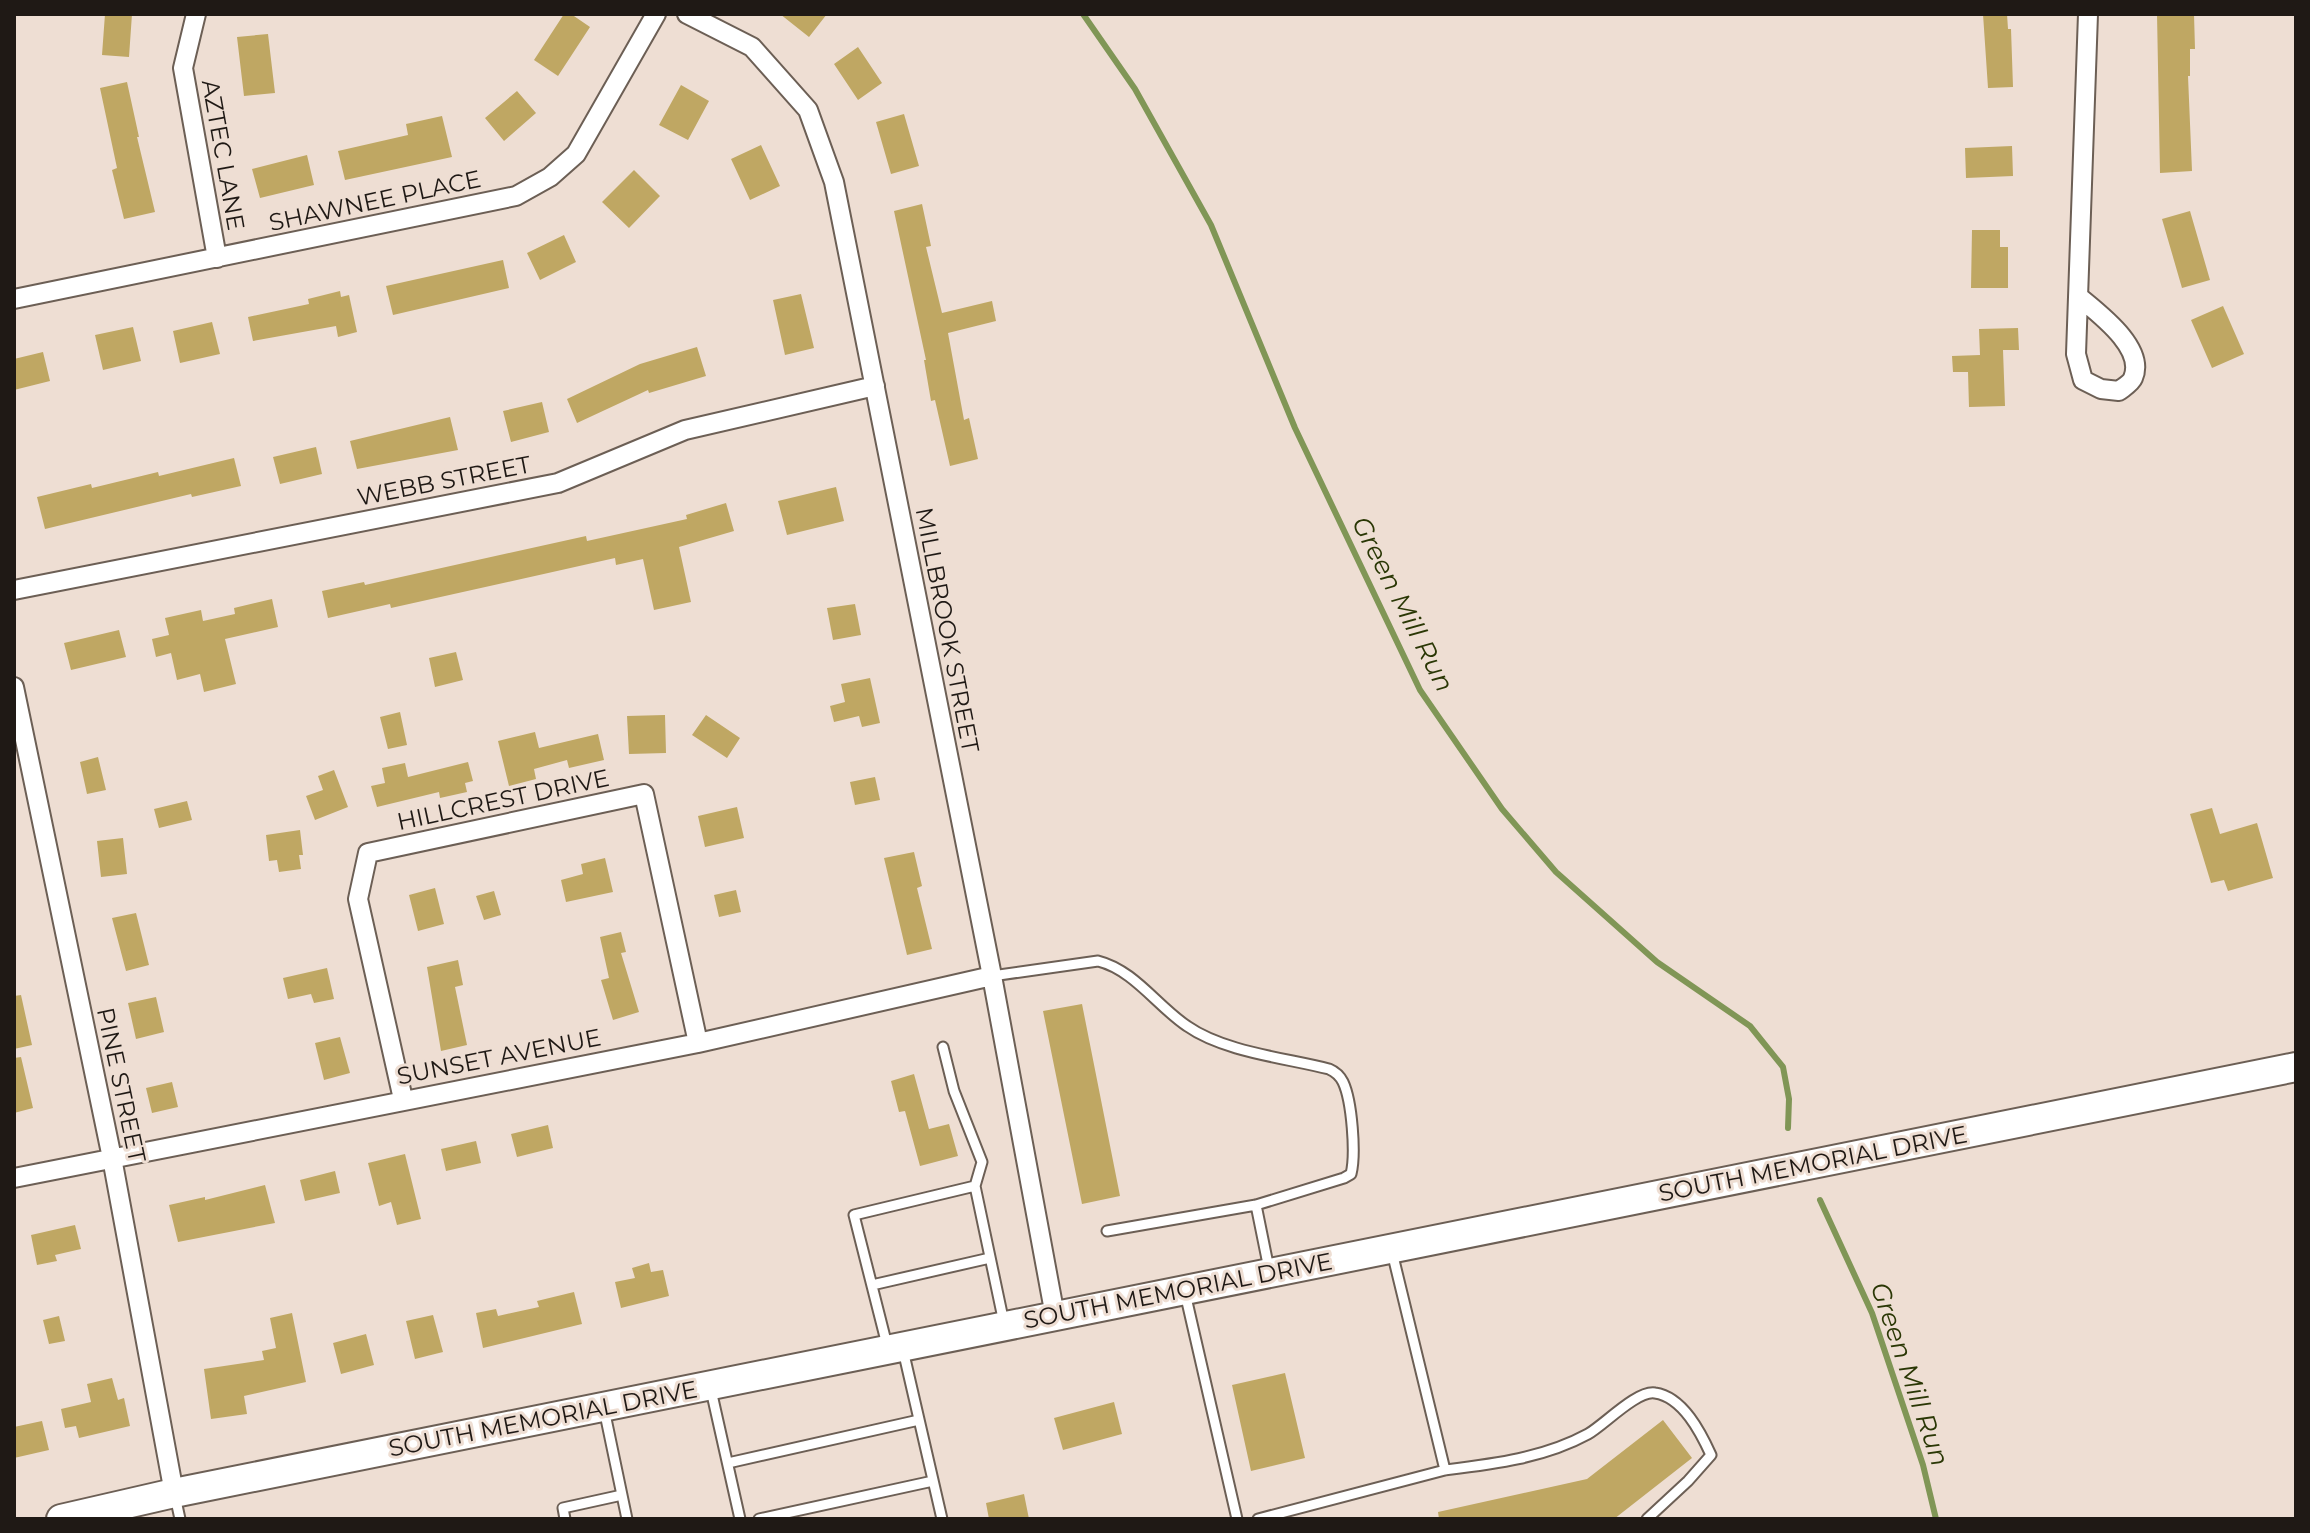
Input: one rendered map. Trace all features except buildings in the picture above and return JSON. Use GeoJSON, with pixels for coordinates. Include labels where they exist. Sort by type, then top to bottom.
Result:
{"type":"FeatureCollection","features":[{"type":"Feature","properties":{"kind":"main road","name":"SOUTH MEMORIAL DRIVE"},"geometry":{"type":"LineString","coordinates":[[61,1519],[177,1506],[710,1385],[2296,1067]]}},
{"type":"Feature","properties":{"kind":"street","name":"AZTEC LANE"},"geometry":{"type":"LineString","coordinates":[[196,14],[183,68],[217,258]]}},
{"type":"Feature","properties":{"kind":"street","name":"SHAWNEE PLACE"},"geometry":{"type":"LineString","coordinates":[[14,299],[516,196],[550,177],[576,154],[656,14]]}},
{"type":"Feature","properties":{"kind":"street","name":"MILLBROOK STREET"},"geometry":{"type":"LineString","coordinates":[[687,14],[752,47],[808,110],[834,182],[992,976],[1055,1316]]}},
{"type":"Feature","properties":{"kind":"street"},"geometry":{"type":"LineString","coordinates":[[2079,297],[2106,319],[2125,341],[2135,364],[2132,380],[2119,391],[2101,389],[2083,380],[2076,354],[2088,14]]}},
{"type":"Feature","properties":{"kind":"street","name":"WEBB STREET"},"geometry":{"type":"LineString","coordinates":[[14,590],[558,483],[685,430],[875,386]]}},
{"type":"Feature","properties":{"kind":"street","name":"PINE STREET"},"geometry":{"type":"LineString","coordinates":[[14,687],[19,742],[112,1158],[177,1506]]}},
{"type":"Feature","properties":{"kind":"street","name":"HILLCREST DRIVE"},"geometry":{"type":"LineString","coordinates":[[403,1099],[358,899],[368,853],[644,794],[698,1043]]}},
{"type":"Feature","properties":{"kind":"street","name":"SUNSET AVENUE"},"geometry":{"type":"LineString","coordinates":[[14,1178],[698,1043],[992,976]]}},
{"type":"Feature","properties":{"kind":"lane"},"geometry":{"type":"LineString","coordinates":[[992,976],[1098,961],[1114,965],[1188,1027],[1207,1037],[1329,1069],[1337,1073],[1345,1085],[1354,1161],[1351,1174],[1256,1205],[1107,1231]]}},
{"type":"Feature","properties":{"kind":"lane"},"geometry":{"type":"LineString","coordinates":[[943,1047],[954,1091],[982,1162],[975,1186],[1005,1326]]}},
{"type":"Feature","properties":{"kind":"lane"},"geometry":{"type":"LineString","coordinates":[[942,1519],[919,1420],[872,1285],[854,1215],[975,1186]]}},
{"type":"Feature","properties":{"kind":"lane"},"geometry":{"type":"LineString","coordinates":[[1256,1205],[1270,1273]]}},
{"type":"Feature","properties":{"kind":"lane"},"geometry":{"type":"LineString","coordinates":[[1391,1248],[1445,1470]]}},
{"type":"Feature","properties":{"kind":"lane"},"geometry":{"type":"LineString","coordinates":[[872,1285],[990,1258]]}},
{"type":"Feature","properties":{"kind":"lane"},"geometry":{"type":"LineString","coordinates":[[1185,1290],[1237,1519]]}},
{"type":"Feature","properties":{"kind":"lane"},"geometry":{"type":"LineString","coordinates":[[710,1385],[740,1519]]}},
{"type":"Feature","properties":{"kind":"lane"},"geometry":{"type":"LineString","coordinates":[[1258,1519],[1445,1470],[1541,1455],[1588,1434],[1640,1395],[1655,1393],[1676,1404],[1698,1426],[1711,1455],[1647,1519]]}},
{"type":"Feature","properties":{"kind":"lane"},"geometry":{"type":"LineString","coordinates":[[604,1409],[627,1519]]}},
{"type":"Feature","properties":{"kind":"lane"},"geometry":{"type":"LineString","coordinates":[[728,1463],[919,1420]]}},
{"type":"Feature","properties":{"kind":"lane"},"geometry":{"type":"LineString","coordinates":[[759,1519],[933,1481]]}},
{"type":"Feature","properties":{"kind":"lane"},"geometry":{"type":"LineString","coordinates":[[565,1519],[563,1508],[622,1495]]}},
{"type":"Feature","properties":{"kind":"waterway","name":"Green Mill Run"},"geometry":{"type":"LineString","coordinates":[[1083,14],[1135,89],[1211,225],[1295,428],[1420,690],[1502,809],[1556,872],[1657,962],[1750,1026],[1783,1067],[1789,1099],[1788,1128]]}},
{"type":"Feature","properties":{"kind":"waterway","name":"Green Mill Run"},"geometry":{"type":"LineString","coordinates":[[1820,1200],[1872,1313],[1923,1465],[1936,1519]]}}]}
